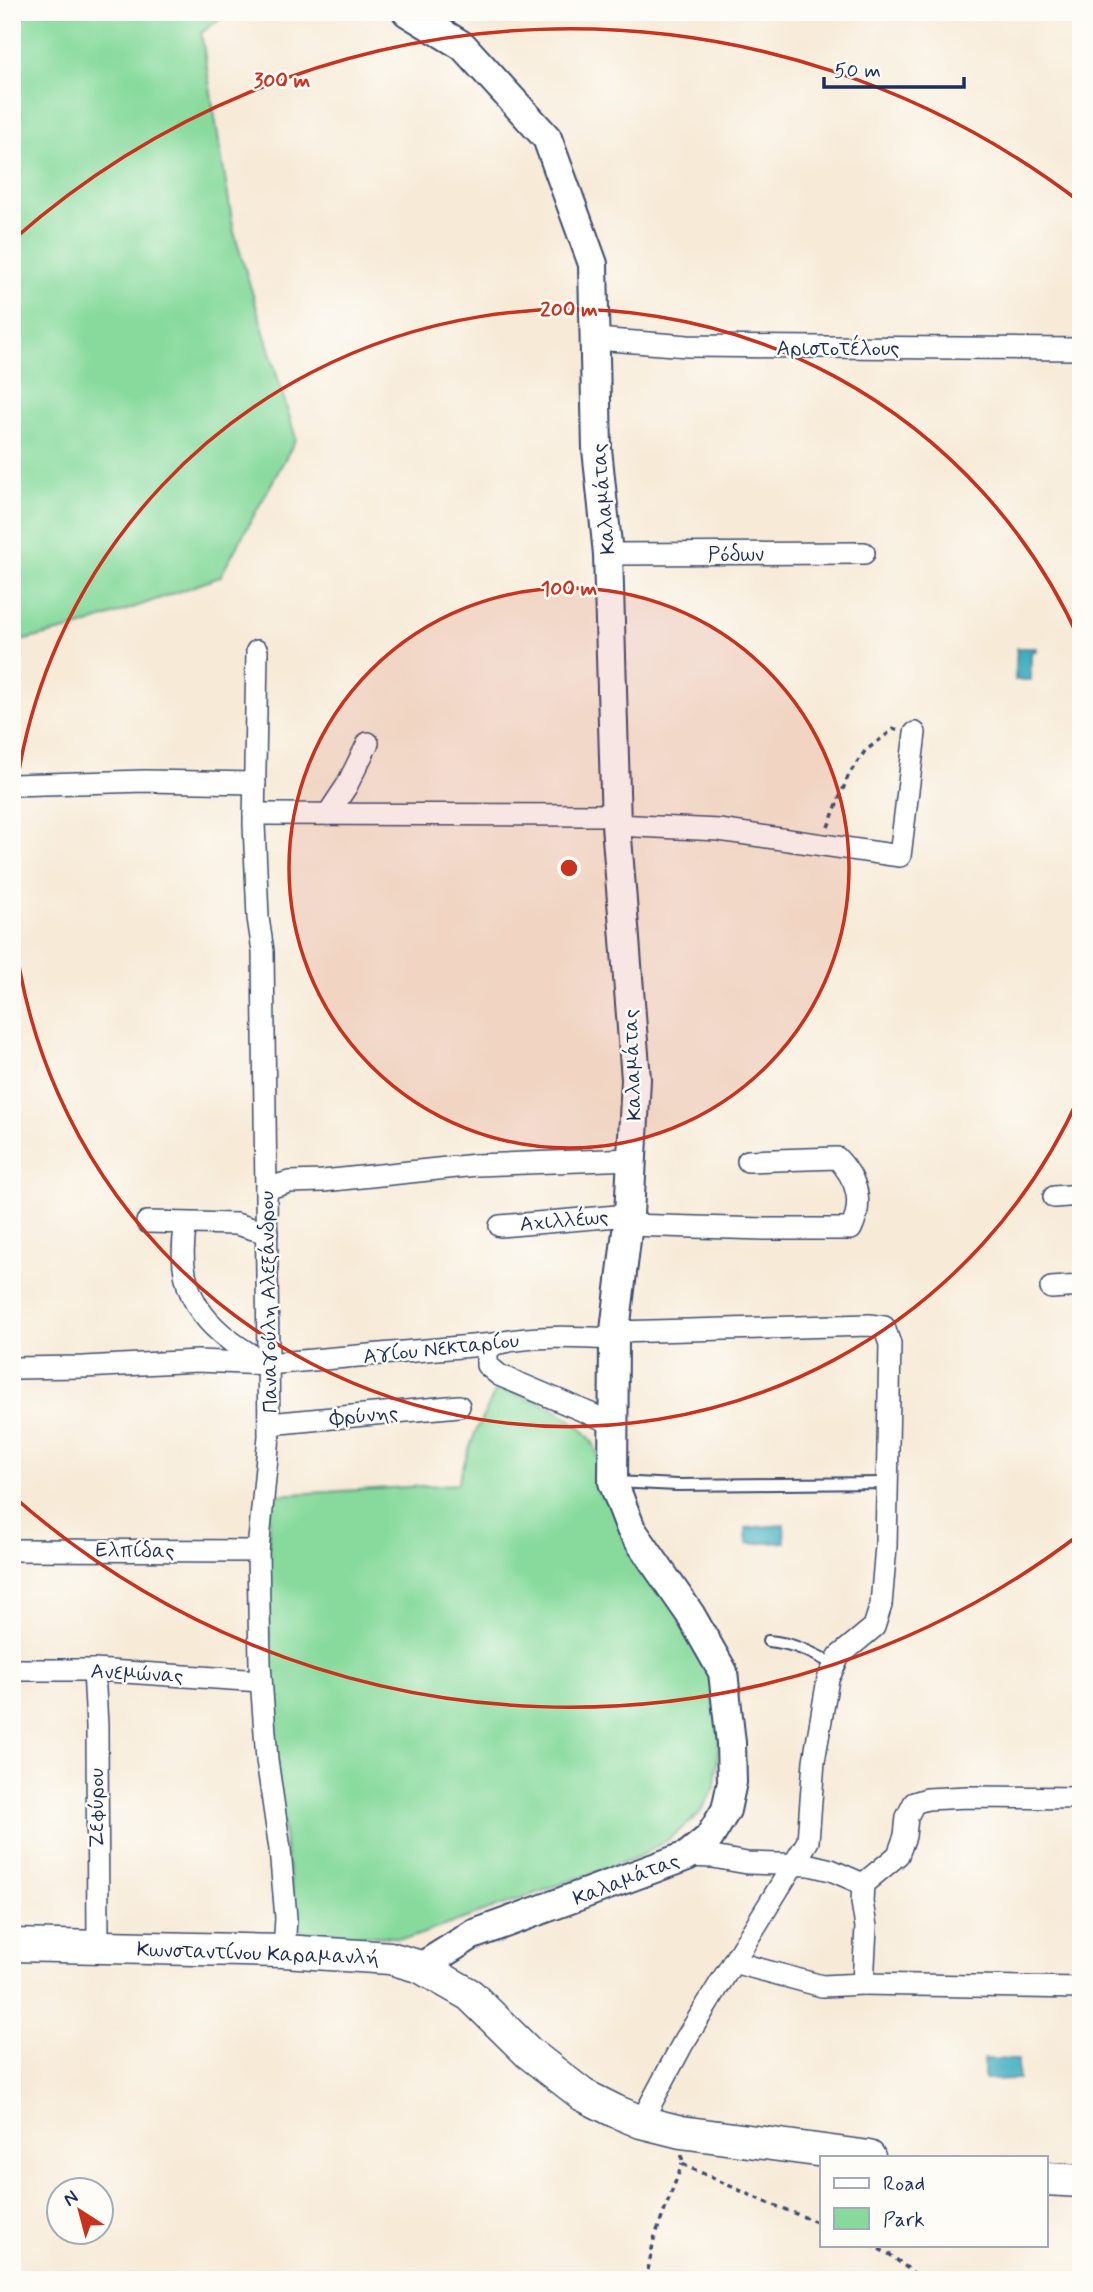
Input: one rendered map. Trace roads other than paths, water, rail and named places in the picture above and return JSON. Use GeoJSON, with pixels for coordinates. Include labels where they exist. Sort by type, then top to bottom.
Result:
{"type":"FeatureCollection","features":[{"type":"Feature","properties":{"kind":"main road","name":"Κωνσταντίνου Καραμανλή"},"geometry":{"type":"LineString","coordinates":[[12,1945],[285,1951],[390,1958],[421,1966],[470,1995],[529,2053],[583,2095],[641,2122],[681,2132],[861,2156]]}},
{"type":"Feature","properties":{"kind":"main road"},"geometry":{"type":"LineString","coordinates":[[1048,2179],[1081,2181]]}},
{"type":"Feature","properties":{"kind":"street","name":"Καλαμάτας"},"geometry":{"type":"LineString","coordinates":[[407,12],[463,46],[547,138],[593,264],[597,449],[608,554],[616,820],[636,1079],[628,1220],[615,1335],[613,1482],[631,1529],[690,1614],[723,1672],[732,1743],[732,1782],[726,1810],[709,1838],[687,1856],[472,1935],[421,1966]]}},
{"type":"Feature","properties":{"kind":"street","name":"Αριστοτέλους"},"geometry":{"type":"LineString","coordinates":[[596,340],[688,346],[1081,349]]}},
{"type":"Feature","properties":{"kind":"street","name":"Ρόδων"},"geometry":{"type":"LineString","coordinates":[[608,554],[864,553]]}},
{"type":"Feature","properties":{"kind":"street","name":"Παναγούλη Αλεξάνδρου"},"geometry":{"type":"LineString","coordinates":[[257,651],[254,814],[258,918],[264,951],[269,1424],[258,1551],[261,1681],[267,1760],[280,1849],[286,1918],[285,1951]]}},
{"type":"Feature","properties":{"kind":"street"},"geometry":{"type":"LineString","coordinates":[[254,814],[616,820],[719,830],[900,856],[915,733]]}},
{"type":"Feature","properties":{"kind":"street"},"geometry":{"type":"LineString","coordinates":[[328,814],[346,787],[368,743]]}},
{"type":"Feature","properties":{"kind":"street"},"geometry":{"type":"LineString","coordinates":[[12,785],[145,780],[255,783]]}},
{"type":"Feature","properties":{"kind":"street","name":"Αχιλλέως"},"geometry":{"type":"LineString","coordinates":[[500,1226],[628,1220],[765,1229],[851,1228],[858,1214],[857,1193],[849,1170],[837,1158],[748,1161]]}},
{"type":"Feature","properties":{"kind":"street"},"geometry":{"type":"LineString","coordinates":[[267,1189],[289,1182],[476,1165],[633,1159]]}},
{"type":"Feature","properties":{"kind":"street"},"geometry":{"type":"LineString","coordinates":[[1054,1197],[1081,1195]]}},
{"type":"Feature","properties":{"kind":"street"},"geometry":{"type":"LineString","coordinates":[[147,1222],[236,1224],[267,1233]]}},
{"type":"Feature","properties":{"kind":"street"},"geometry":{"type":"LineString","coordinates":[[186,1224],[181,1248],[190,1293],[207,1321],[234,1346],[267,1364]]}},
{"type":"Feature","properties":{"kind":"street"},"geometry":{"type":"LineString","coordinates":[[1051,1287],[1081,1286]]}},
{"type":"Feature","properties":{"kind":"street","name":"Αγίου Νεκταρίου"},"geometry":{"type":"LineString","coordinates":[[12,1367],[85,1367],[198,1361],[267,1364],[494,1344],[514,1339],[869,1325],[884,1327],[890,1344],[886,1483]]}},
{"type":"Feature","properties":{"kind":"street"},"geometry":{"type":"LineString","coordinates":[[494,1344],[487,1352],[487,1365],[499,1376],[612,1423]]}},
{"type":"Feature","properties":{"kind":"street","name":"Φρύνης"},"geometry":{"type":"LineString","coordinates":[[269,1424],[459,1406]]}},
{"type":"Feature","properties":{"kind":"street"},"geometry":{"type":"LineString","coordinates":[[641,2122],[682,2045],[808,1841],[814,1761],[824,1699],[833,1664],[874,1628],[881,1605],[886,1546],[886,1483]]}},
{"type":"Feature","properties":{"kind":"street","name":"Ελπίδας"},"geometry":{"type":"LineString","coordinates":[[12,1550],[258,1551]]}},
{"type":"Feature","properties":{"kind":"street","name":"Ανεμώνας"},"geometry":{"type":"LineString","coordinates":[[12,1670],[94,1670],[261,1681]]}},
{"type":"Feature","properties":{"kind":"street","name":"Ζεφύρου"},"geometry":{"type":"LineString","coordinates":[[94,1670],[97,1726],[98,1947]]}},
{"type":"Feature","properties":{"kind":"street"},"geometry":{"type":"LineString","coordinates":[[863,1984],[866,1927],[862,1902],[863,1884],[898,1854],[905,1836],[907,1817],[914,1803],[927,1798],[1081,1798]]}},
{"type":"Feature","properties":{"kind":"street"},"geometry":{"type":"LineString","coordinates":[[687,1856],[747,1863],[796,1864],[831,1870],[863,1884]]}},
{"type":"Feature","properties":{"kind":"street"},"geometry":{"type":"LineString","coordinates":[[733,1962],[822,1986],[863,1984],[1081,1988]]}},
{"type":"Feature","properties":{"kind":"lane"},"geometry":{"type":"LineString","coordinates":[[613,1482],[677,1485],[886,1483]]}},
{"type":"Feature","properties":{"kind":"lane"},"geometry":{"type":"LineString","coordinates":[[768,1641],[795,1645],[833,1664]]}},
{"type":"Feature","properties":{"kind":"water"},"geometry":{"type":"Polygon","coordinates":[[[1017,648],[1036,648],[1036,651],[1031,652],[1031,680],[1015,680],[1017,648]]]}},
{"type":"Feature","properties":{"kind":"water"},"geometry":{"type":"Polygon","coordinates":[[[784,1525],[785,1542],[747,1544],[746,1528],[784,1525]]]}},
{"type":"Feature","properties":{"kind":"water"},"geometry":{"type":"Polygon","coordinates":[[[984,2059],[1018,2060],[1018,2079],[984,2080],[984,2059]]]}}]}
